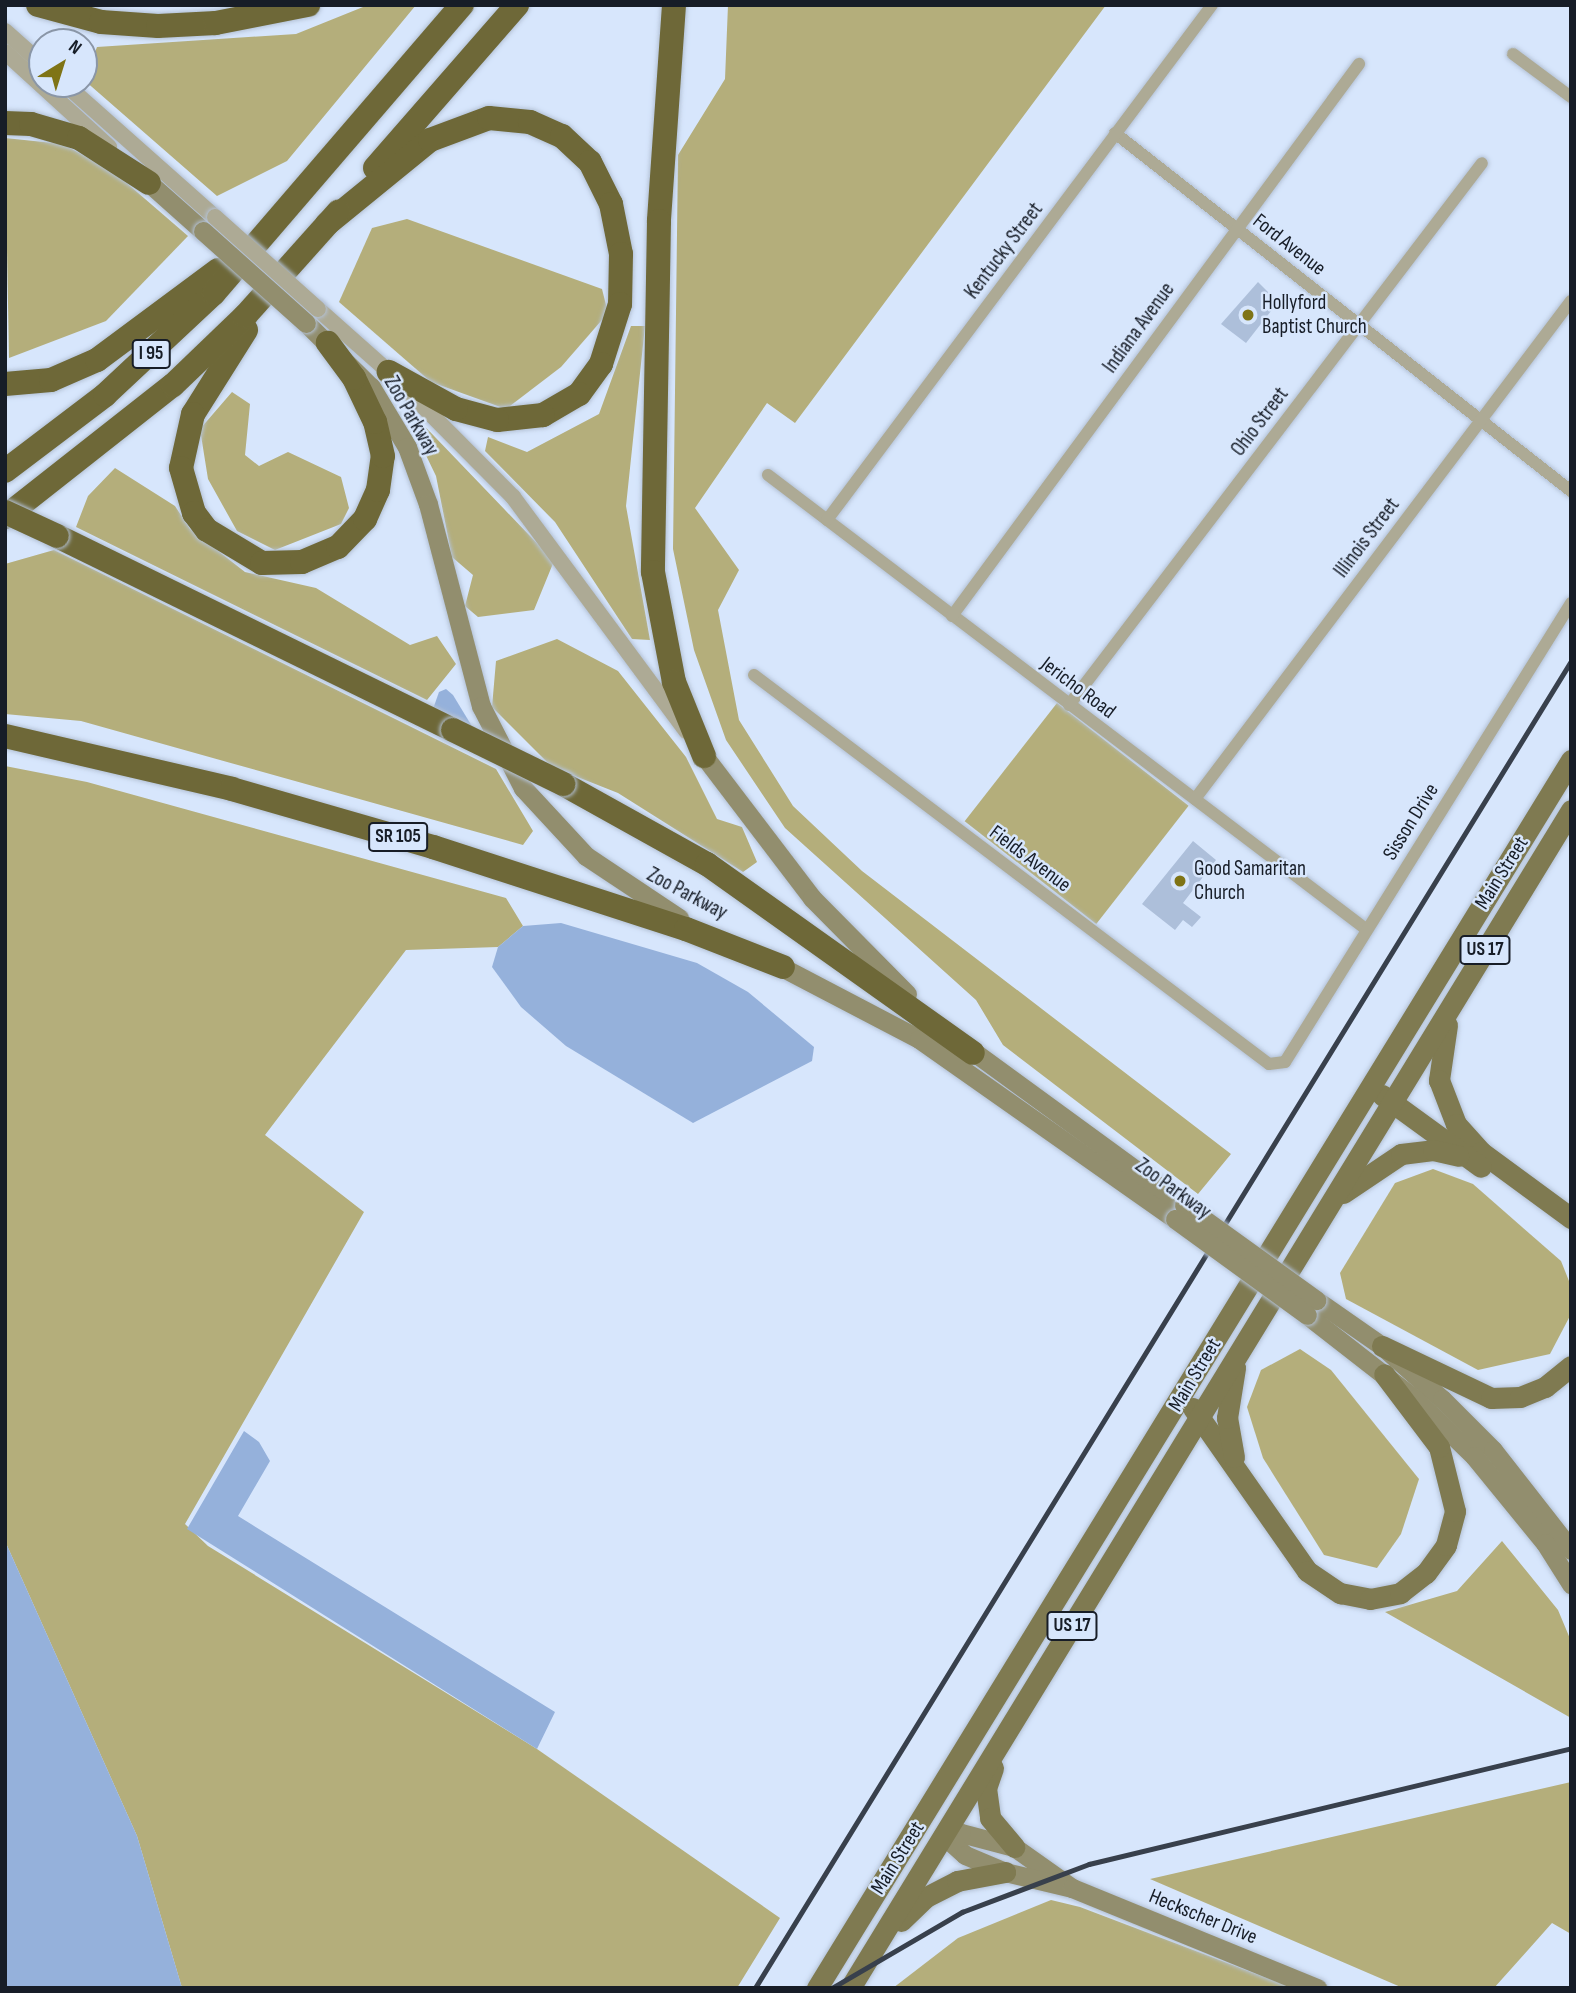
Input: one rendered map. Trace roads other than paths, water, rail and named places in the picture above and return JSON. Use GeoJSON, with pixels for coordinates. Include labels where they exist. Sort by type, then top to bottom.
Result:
{"type":"FeatureCollection","features":[{"type":"Feature","properties":{"kind":"highway"},"geometry":{"type":"LineString","coordinates":[[38,5],[101,22],[158,26],[216,23],[308,5]]}},
{"type":"Feature","properties":{"kind":"highway","name":"I 95"},"geometry":{"type":"LineString","coordinates":[[5,471],[152,354],[281,219],[462,5]]}},
{"type":"Feature","properties":{"kind":"highway","name":"I 95"},"geometry":{"type":"LineString","coordinates":[[5,514],[164,394],[284,274],[517,5]]}},
{"type":"Feature","properties":{"kind":"highway"},"geometry":{"type":"LineString","coordinates":[[674,5],[659,221],[653,572],[674,682],[704,756]]}},
{"type":"Feature","properties":{"kind":"highway"},"geometry":{"type":"LineString","coordinates":[[327,224],[430,140],[489,118],[530,122],[562,135],[590,162],[606,193],[621,254],[620,304],[601,364],[579,394],[543,415],[497,420],[456,409],[389,372]]}},
{"type":"Feature","properties":{"kind":"highway"},"geometry":{"type":"LineString","coordinates":[[5,123],[31,124],[79,138],[149,183]]}},
{"type":"Feature","properties":{"kind":"highway"},"geometry":{"type":"LineString","coordinates":[[5,384],[51,380],[123,344],[281,219]]}},
{"type":"Feature","properties":{"kind":"highway"},"geometry":{"type":"LineString","coordinates":[[284,274],[201,399],[183,448],[181,467],[194,513],[244,557],[281,564],[319,557],[353,535],[374,502],[383,462],[378,429],[360,387],[328,343]]}},
{"type":"Feature","properties":{"kind":"highway","name":"SR 105"},"geometry":{"type":"LineString","coordinates":[[5,514],[57,536],[563,784],[707,864],[973,1053]]}},
{"type":"Feature","properties":{"kind":"highway","name":"SR 105"},"geometry":{"type":"LineString","coordinates":[[5,736],[232,789],[433,847],[686,929],[783,967]]}},
{"type":"Feature","properties":{"kind":"main road","name":"Zoo Parkway"},"geometry":{"type":"LineString","coordinates":[[149,183],[209,224],[312,316],[328,343],[376,394],[412,458],[478,697],[523,788],[563,836],[612,877],[666,912],[876,1014],[959,1065],[1180,1212]]}},
{"type":"Feature","properties":{"kind":"main road","name":"Zoo Parkway"},"geometry":{"type":"LineString","coordinates":[[704,756],[812,898],[887,977],[973,1053],[1180,1212],[1311,1307],[1498,1483],[1571,1584]]}},
{"type":"Feature","properties":{"kind":"main road","name":"Main Street"},"geometry":{"type":"LineString","coordinates":[[817,1988],[1571,761]]}},
{"type":"Feature","properties":{"kind":"main road","name":"Main Street"},"geometry":{"type":"LineString","coordinates":[[850,1988],[1571,810]]}},
{"type":"Feature","properties":{"kind":"main road"},"geometry":{"type":"LineString","coordinates":[[1456,998],[1442,1040],[1440,1091],[1455,1124],[1476,1156],[1571,1236]]}},
{"type":"Feature","properties":{"kind":"main road"},"geometry":{"type":"LineString","coordinates":[[1374,1081],[1476,1156],[1571,1218]]}},
{"type":"Feature","properties":{"kind":"main road"},"geometry":{"type":"LineString","coordinates":[[1329,1204],[1401,1154],[1433,1150],[1476,1156]]}},
{"type":"Feature","properties":{"kind":"main road","name":"Zoo Parkway"},"geometry":{"type":"LineString","coordinates":[[1311,1307],[1382,1346],[1493,1450],[1571,1550]]}},
{"type":"Feature","properties":{"kind":"main road"},"geometry":{"type":"LineString","coordinates":[[1382,1346],[1491,1398],[1520,1397],[1545,1387],[1571,1366]]}},
{"type":"Feature","properties":{"kind":"main road"},"geometry":{"type":"LineString","coordinates":[[1235,1463],[1227,1418],[1237,1356]]}},
{"type":"Feature","properties":{"kind":"main road"},"geometry":{"type":"LineString","coordinates":[[1182,1396],[1235,1463],[1316,1580],[1340,1593],[1370,1600],[1414,1585],[1446,1545],[1455,1498],[1439,1447],[1384,1374]]}},
{"type":"Feature","properties":{"kind":"main road"},"geometry":{"type":"LineString","coordinates":[[1004,1736],[986,1788],[987,1802],[990,1818],[1014,1847]]}},
{"type":"Feature","properties":{"kind":"main road"},"geometry":{"type":"LineString","coordinates":[[897,1859],[944,1836],[938,1792]]}},
{"type":"Feature","properties":{"kind":"main road","name":"Heckscher Drive"},"geometry":{"type":"LineString","coordinates":[[944,1836],[961,1833],[1014,1847],[1072,1888]]}},
{"type":"Feature","properties":{"kind":"main road","name":"Heckscher Drive"},"geometry":{"type":"LineString","coordinates":[[944,1836],[965,1854],[1005,1872],[1072,1888],[1317,1988]]}},
{"type":"Feature","properties":{"kind":"main road"},"geometry":{"type":"LineString","coordinates":[[872,1950],[926,1897],[974,1875],[1005,1872]]}},
{"type":"Feature","properties":{"kind":"street","name":"Kentucky Street"},"geometry":{"type":"LineString","coordinates":[[827,520],[1212,5]]}},
{"type":"Feature","properties":{"kind":"street"},"geometry":{"type":"LineString","coordinates":[[5,31],[28,52]]}},
{"type":"Feature","properties":{"kind":"street","name":"Zoo Parkway"},"geometry":{"type":"LineString","coordinates":[[5,52],[149,183]]}},
{"type":"Feature","properties":{"kind":"street"},"geometry":{"type":"LineString","coordinates":[[1513,54],[1571,97]]}},
{"type":"Feature","properties":{"kind":"street","name":"Indiana Avenue"},"geometry":{"type":"LineString","coordinates":[[951,616],[1359,64]]}},
{"type":"Feature","properties":{"kind":"street","name":"Zoo Parkway"},"geometry":{"type":"LineString","coordinates":[[79,98],[209,224]]}},
{"type":"Feature","properties":{"kind":"street","name":"Ford Avenue"},"geometry":{"type":"LineString","coordinates":[[1115,133],[1571,491]]}},
{"type":"Feature","properties":{"kind":"street","name":"Ohio Street"},"geometry":{"type":"LineString","coordinates":[[1069,705],[1482,163]]}},
{"type":"Feature","properties":{"kind":"street","name":"Illinois Street"},"geometry":{"type":"LineString","coordinates":[[1195,799],[1571,301]]}},
{"type":"Feature","properties":{"kind":"street","name":"Zoo Parkway"},"geometry":{"type":"LineString","coordinates":[[312,316],[389,372],[513,496],[704,756]]}},
{"type":"Feature","properties":{"kind":"street","name":"Jericho Road"},"geometry":{"type":"LineString","coordinates":[[768,475],[1366,929]]}},
{"type":"Feature","properties":{"kind":"street","name":"Sisson Drive"},"geometry":{"type":"LineString","coordinates":[[1285,1062],[1571,603]]}},
{"type":"Feature","properties":{"kind":"street","name":"Fields Avenue"},"geometry":{"type":"LineString","coordinates":[[754,675],[1269,1064],[1285,1062]]}},
{"type":"Feature","properties":{"kind":"water"},"geometry":{"type":"Polygon","coordinates":[[[446,689],[453,695],[473,728],[433,709],[439,692],[446,689]]]}},
{"type":"Feature","properties":{"kind":"water"},"geometry":{"type":"Polygon","coordinates":[[[561,923],[697,963],[748,992],[814,1047],[812,1061],[693,1123],[566,1046],[521,1007],[492,967],[498,947],[523,926],[561,923]]]}},
{"type":"Feature","properties":{"kind":"water"},"geometry":{"type":"Polygon","coordinates":[[[244,1431],[259,1442],[270,1461],[238,1516],[555,1712],[537,1749],[187,1529],[244,1431]]]}},
{"type":"Feature","properties":{"kind":"water"},"geometry":{"type":"Polygon","coordinates":[[[5,1541],[137,1836],[182,1988],[5,1988],[5,1541]]]}},
{"type":"Feature","properties":{"kind":"railway"},"geometry":{"type":"LineString","coordinates":[[755,1988],[1571,661]]}},
{"type":"Feature","properties":{"kind":"railway"},"geometry":{"type":"LineString","coordinates":[[832,1988],[962,1912],[1089,1864],[1571,1748]]}},
{"type":"Feature","properties":{"kind":"place","name":"Hollyford Baptist Church"},"geometry":{"type":"Point","coordinates":[1248,315]}},
{"type":"Feature","properties":{"kind":"place","name":"Good Samaritan Church"},"geometry":{"type":"Point","coordinates":[1180,881]}}]}
